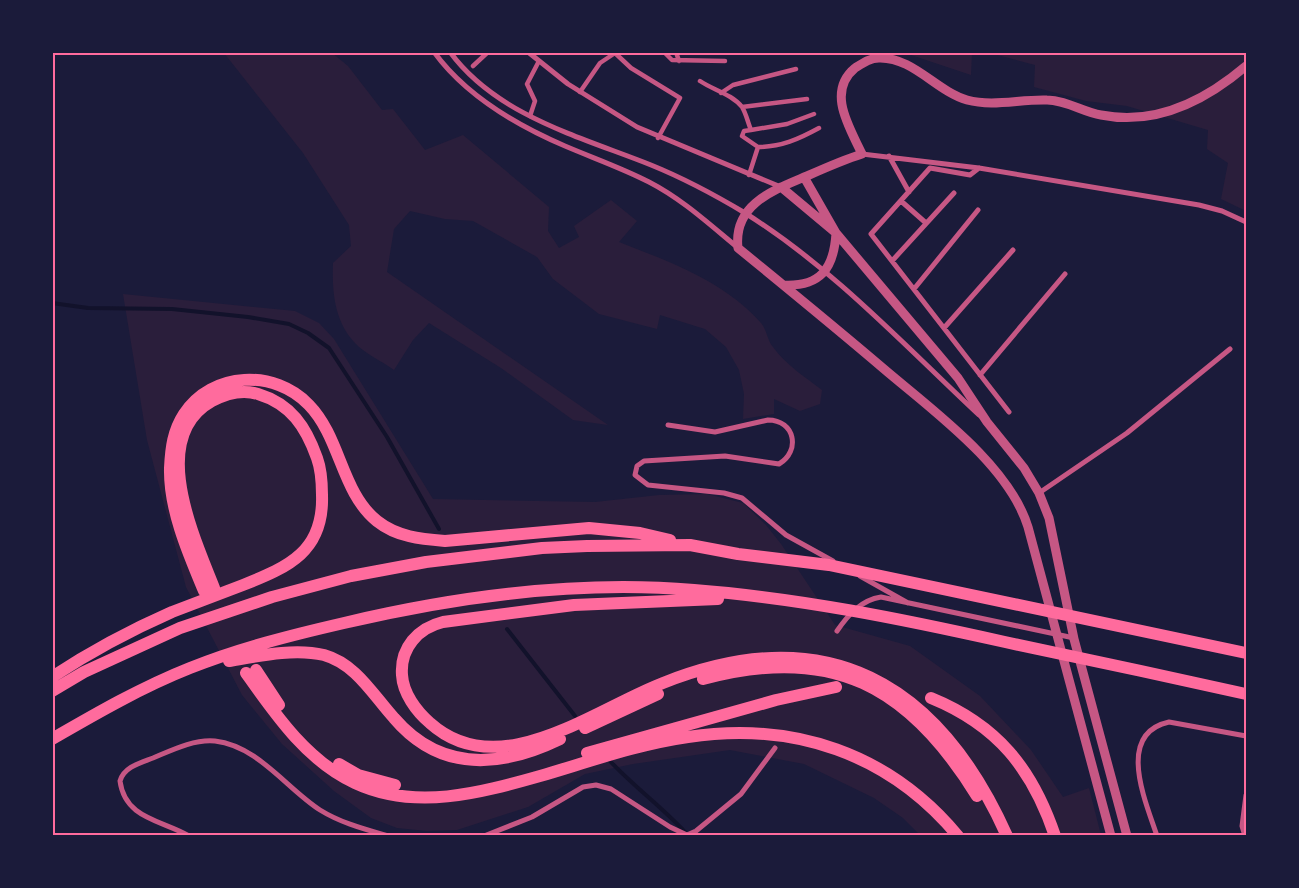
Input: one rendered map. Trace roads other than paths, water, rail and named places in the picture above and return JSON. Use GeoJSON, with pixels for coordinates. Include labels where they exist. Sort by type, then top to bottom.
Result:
{"type":"FeatureCollection","features":[{"type":"Feature","properties":{"kind":"highway"},"geometry":{"type":"LineString","coordinates":[[52,677],[78,660],[162,617],[278,572],[299,557],[316,534],[322,519],[322,486],[319,464],[304,428],[284,406],[249,391],[224,394],[208,403],[192,417],[179,449],[179,471],[186,514],[209,589],[190,557],[177,515],[170,475],[171,446],[176,428],[193,403],[218,385],[247,378],[278,385],[308,404],[331,436],[361,503],[377,521],[397,532],[425,539],[445,541],[589,528],[640,533],[738,554],[829,565],[895,578],[1246,653]]}},
{"type":"Feature","properties":{"kind":"highway"},"geometry":{"type":"LineString","coordinates":[[52,692],[84,672],[180,628],[272,597],[351,576],[426,562],[542,548],[690,545]]}},
{"type":"Feature","properties":{"kind":"highway"},"geometry":{"type":"LineString","coordinates":[[52,739],[100,711],[190,668],[288,635],[390,612],[488,596],[613,588],[691,590],[755,596],[896,618],[1246,694]]}},
{"type":"Feature","properties":{"kind":"highway"},"geometry":{"type":"LineString","coordinates":[[755,596],[574,605],[443,622],[425,628],[411,641],[404,659],[402,678],[412,704],[422,717],[441,732],[463,743],[497,748],[538,739],[663,682],[722,665],[780,658],[840,664],[857,670],[900,693],[932,720],[956,748],[974,775],[1007,836]]}},
{"type":"Feature","properties":{"kind":"highway"},"geometry":{"type":"LineString","coordinates":[[190,668],[248,658],[300,653],[324,656],[346,665],[359,677],[393,718],[419,743],[443,755],[459,759],[485,760],[511,757],[541,748],[666,690],[705,678],[762,668],[802,668],[838,673],[883,693],[905,708],[927,728],[957,764],[998,836]]}},
{"type":"Feature","properties":{"kind":"highway"},"geometry":{"type":"LineString","coordinates":[[836,687],[776,700],[491,782],[448,790],[424,790],[376,781],[358,775],[334,761],[295,724],[251,672],[272,709],[303,745],[330,768],[354,783],[373,790],[415,797],[448,797],[486,790],[669,740],[710,734],[770,734],[811,740],[878,768],[919,796],[958,836]]}},
{"type":"Feature","properties":{"kind":"highway"},"geometry":{"type":"LineString","coordinates":[[930,698],[973,718],[1002,742],[1029,780],[1047,814],[1055,836]]}},
{"type":"Feature","properties":{"kind":"street"},"geometry":{"type":"LineString","coordinates":[[434,52],[462,84],[498,111],[564,146],[658,186],[692,210],[926,404],[974,448],[1002,478],[1014,494],[1025,517],[1111,836]]}},
{"type":"Feature","properties":{"kind":"street"},"geometry":{"type":"LineString","coordinates":[[450,52],[462,68],[485,89],[530,116],[666,172],[745,214],[784,239],[825,272],[987,422]]}},
{"type":"Feature","properties":{"kind":"street"},"geometry":{"type":"LineString","coordinates":[[473,66],[488,52]]}},
{"type":"Feature","properties":{"kind":"street"},"geometry":{"type":"LineString","coordinates":[[528,52],[580,92],[637,127],[658,138],[781,187],[836,233],[952,371],[987,422],[1024,468],[1040,492],[1049,518],[1074,639],[1127,836]]}},
{"type":"Feature","properties":{"kind":"street"},"geometry":{"type":"LineString","coordinates":[[580,92],[600,63],[615,52],[631,68],[680,98],[658,138]]}},
{"type":"Feature","properties":{"kind":"street"},"geometry":{"type":"LineString","coordinates":[[664,52],[669,59],[678,61],[725,61]]}},
{"type":"Feature","properties":{"kind":"street"},"geometry":{"type":"LineString","coordinates":[[676,52],[678,61]]}},
{"type":"Feature","properties":{"kind":"street"},"geometry":{"type":"LineString","coordinates":[[700,52],[703,60]]}},
{"type":"Feature","properties":{"kind":"street"},"geometry":{"type":"LineString","coordinates":[[862,154],[842,110],[841,91],[851,72],[870,59],[887,58],[906,64],[951,92],[968,100],[996,103],[1047,100],[1063,102],[1101,115],[1135,118],[1158,115],[1194,101],[1219,87],[1246,66]]}},
{"type":"Feature","properties":{"kind":"street"},"geometry":{"type":"LineString","coordinates":[[530,116],[535,102],[527,84],[539,62]]}},
{"type":"Feature","properties":{"kind":"street"},"geometry":{"type":"LineString","coordinates":[[721,93],[733,85],[796,69]]}},
{"type":"Feature","properties":{"kind":"street"},"geometry":{"type":"LineString","coordinates":[[700,81],[729,96],[742,107],[751,130]]}},
{"type":"Feature","properties":{"kind":"street"},"geometry":{"type":"LineString","coordinates":[[742,107],[807,99]]}},
{"type":"Feature","properties":{"kind":"street"},"geometry":{"type":"LineString","coordinates":[[814,114],[787,124],[744,131],[742,136],[758,147],[775,147],[803,137],[819,128]]}},
{"type":"Feature","properties":{"kind":"street"},"geometry":{"type":"LineString","coordinates":[[749,175],[758,147]]}},
{"type":"Feature","properties":{"kind":"street"},"geometry":{"type":"LineString","coordinates":[[738,248],[739,228],[745,214],[757,200],[781,187],[862,154],[978,168],[1200,205],[1222,211],[1246,222]]}},
{"type":"Feature","properties":{"kind":"street"},"geometry":{"type":"LineString","coordinates":[[889,156],[909,192]]}},
{"type":"Feature","properties":{"kind":"street"},"geometry":{"type":"LineString","coordinates":[[978,168],[970,174],[930,168],[871,234],[1009,412]]}},
{"type":"Feature","properties":{"kind":"street"},"geometry":{"type":"LineString","coordinates":[[783,284],[805,284],[825,272],[833,252],[836,233],[804,177]]}},
{"type":"Feature","properties":{"kind":"street"},"geometry":{"type":"LineString","coordinates":[[892,261],[954,192]]}},
{"type":"Feature","properties":{"kind":"street"},"geometry":{"type":"LineString","coordinates":[[902,201],[926,223]]}},
{"type":"Feature","properties":{"kind":"street"},"geometry":{"type":"LineString","coordinates":[[914,289],[978,210]]}},
{"type":"Feature","properties":{"kind":"street"},"geometry":{"type":"LineString","coordinates":[[944,328],[1013,250]]}},
{"type":"Feature","properties":{"kind":"street"},"geometry":{"type":"LineString","coordinates":[[980,375],[1065,274]]}},
{"type":"Feature","properties":{"kind":"street"},"geometry":{"type":"LineString","coordinates":[[1040,492],[1127,433],[1230,349]]}},
{"type":"Feature","properties":{"kind":"street"},"geometry":{"type":"LineString","coordinates":[[668,425],[715,432],[768,420],[774,420],[786,426],[793,438],[794,445],[788,457],[779,464],[725,456],[644,461],[636,466],[635,475],[648,485],[724,492],[742,498],[786,535],[908,603]]}},
{"type":"Feature","properties":{"kind":"street"},"geometry":{"type":"LineString","coordinates":[[837,631],[850,615],[872,598],[881,597],[1074,639]]}},
{"type":"Feature","properties":{"kind":"street"},"geometry":{"type":"LineString","coordinates":[[1157,836],[1141,785],[1138,764],[1141,745],[1149,732],[1161,724],[1169,722],[1246,736]]}},
{"type":"Feature","properties":{"kind":"street"},"geometry":{"type":"LineString","coordinates":[[189,836],[151,820],[136,811],[124,796],[120,781],[125,771],[136,765],[191,744],[208,741],[226,744],[249,754],[330,816],[354,826],[388,836]]}},
{"type":"Feature","properties":{"kind":"street"},"geometry":{"type":"LineString","coordinates":[[484,836],[532,817],[583,787],[596,785],[611,789],[670,827],[687,835],[696,831],[741,794],[775,748]]}},
{"type":"Feature","properties":{"kind":"street"},"geometry":{"type":"LineString","coordinates":[[1245,836],[1243,819],[1246,795]]}},
{"type":"Feature","properties":{"kind":"waterway"},"geometry":{"type":"LineString","coordinates":[[52,303],[88,308],[172,309],[248,317],[289,324],[308,333],[329,348],[387,437],[439,529]]}},
{"type":"Feature","properties":{"kind":"waterway"},"geometry":{"type":"LineString","coordinates":[[507,629],[575,716]]}},
{"type":"Feature","properties":{"kind":"waterway"},"geometry":{"type":"LineString","coordinates":[[609,760],[685,832]]}}]}
